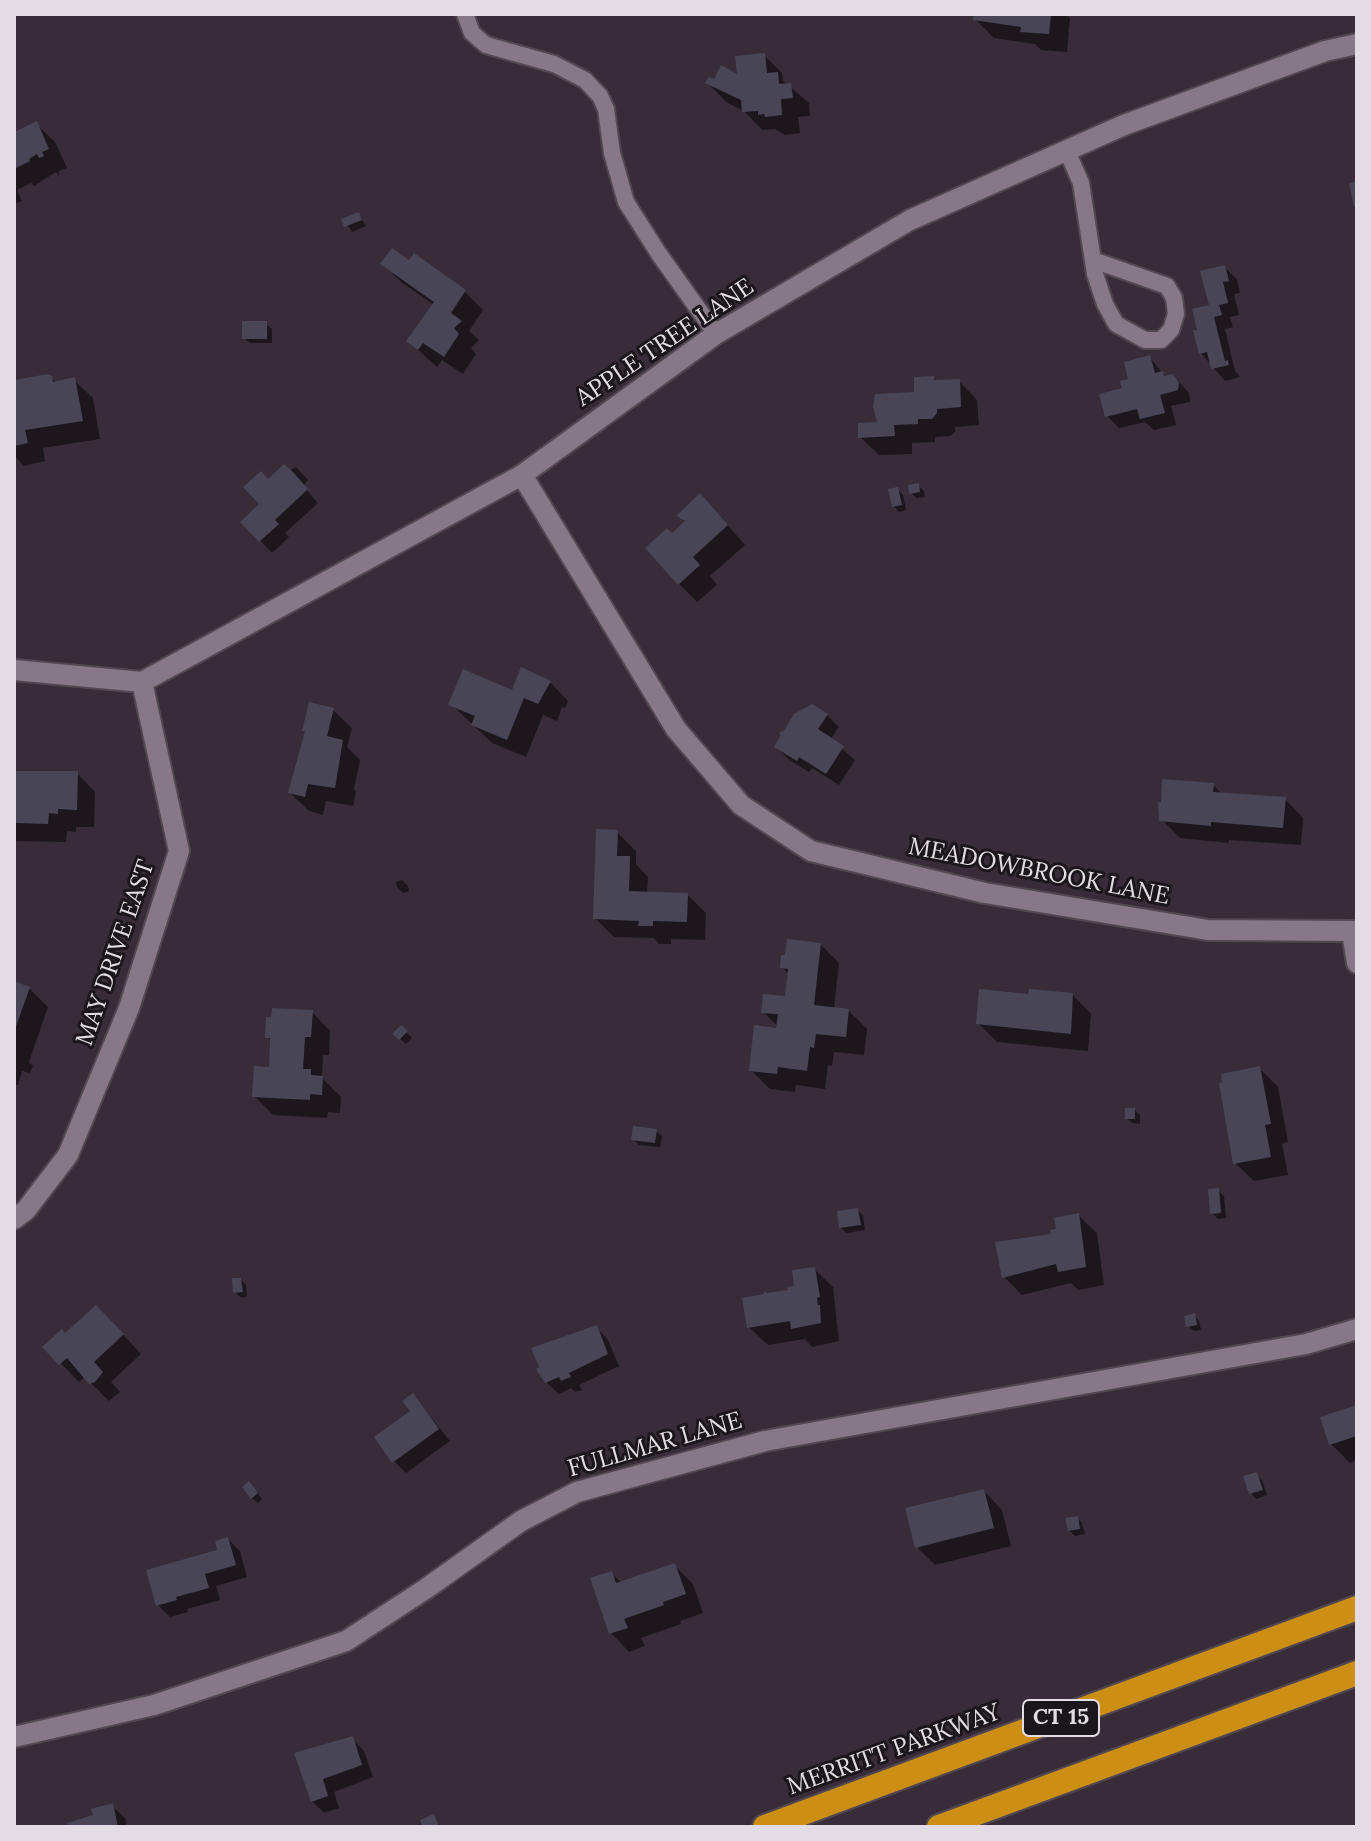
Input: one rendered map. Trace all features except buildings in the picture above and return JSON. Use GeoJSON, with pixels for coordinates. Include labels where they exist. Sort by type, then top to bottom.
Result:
{"type":"FeatureCollection","features":[{"type":"Feature","properties":{"kind":"highway","name":"MERRITT PARKWAY"},"geometry":{"type":"LineString","coordinates":[[765,1827],[1357,1608]]}},
{"type":"Feature","properties":{"kind":"highway","name":"CT 15"},"geometry":{"type":"LineString","coordinates":[[939,1827],[1357,1673]]}},
{"type":"Feature","properties":{"kind":"street","name":"APPLE TREE LANE"},"geometry":{"type":"LineString","coordinates":[[142,682],[522,475],[716,334],[910,220],[1138,120],[1325,51],[1357,44]]}},
{"type":"Feature","properties":{"kind":"street","name":"MEADOWBROOK LANE"},"geometry":{"type":"LineString","coordinates":[[522,475],[676,729],[741,805],[811,851],[985,893],[1208,930],[1355,932]]}},
{"type":"Feature","properties":{"kind":"street"},"geometry":{"type":"LineString","coordinates":[[14,670],[142,682]]}},
{"type":"Feature","properties":{"kind":"street","name":"MAY DRIVE EAST"},"geometry":{"type":"LineString","coordinates":[[14,1219],[26,1210],[68,1155],[129,1008],[179,851],[142,682]]}},
{"type":"Feature","properties":{"kind":"street"},"geometry":{"type":"LineString","coordinates":[[1355,932],[1357,963]]}},
{"type":"Feature","properties":{"kind":"street","name":"FULLMAR LANE"},"geometry":{"type":"LineString","coordinates":[[14,1736],[154,1705],[346,1641],[521,1521],[577,1492],[765,1441],[1306,1344],[1357,1329]]}},
{"type":"Feature","properties":{"kind":"lane"},"geometry":{"type":"LineString","coordinates":[[465,14],[472,33],[486,45],[554,64],[585,80],[600,96],[606,109],[612,153],[626,202],[716,334]]}},
{"type":"Feature","properties":{"kind":"lane"},"geometry":{"type":"LineString","coordinates":[[1067,151],[1081,183],[1093,260],[1105,304],[1116,324],[1145,340],[1161,340],[1171,330],[1176,314],[1174,298],[1167,286],[1093,260]]}}]}
